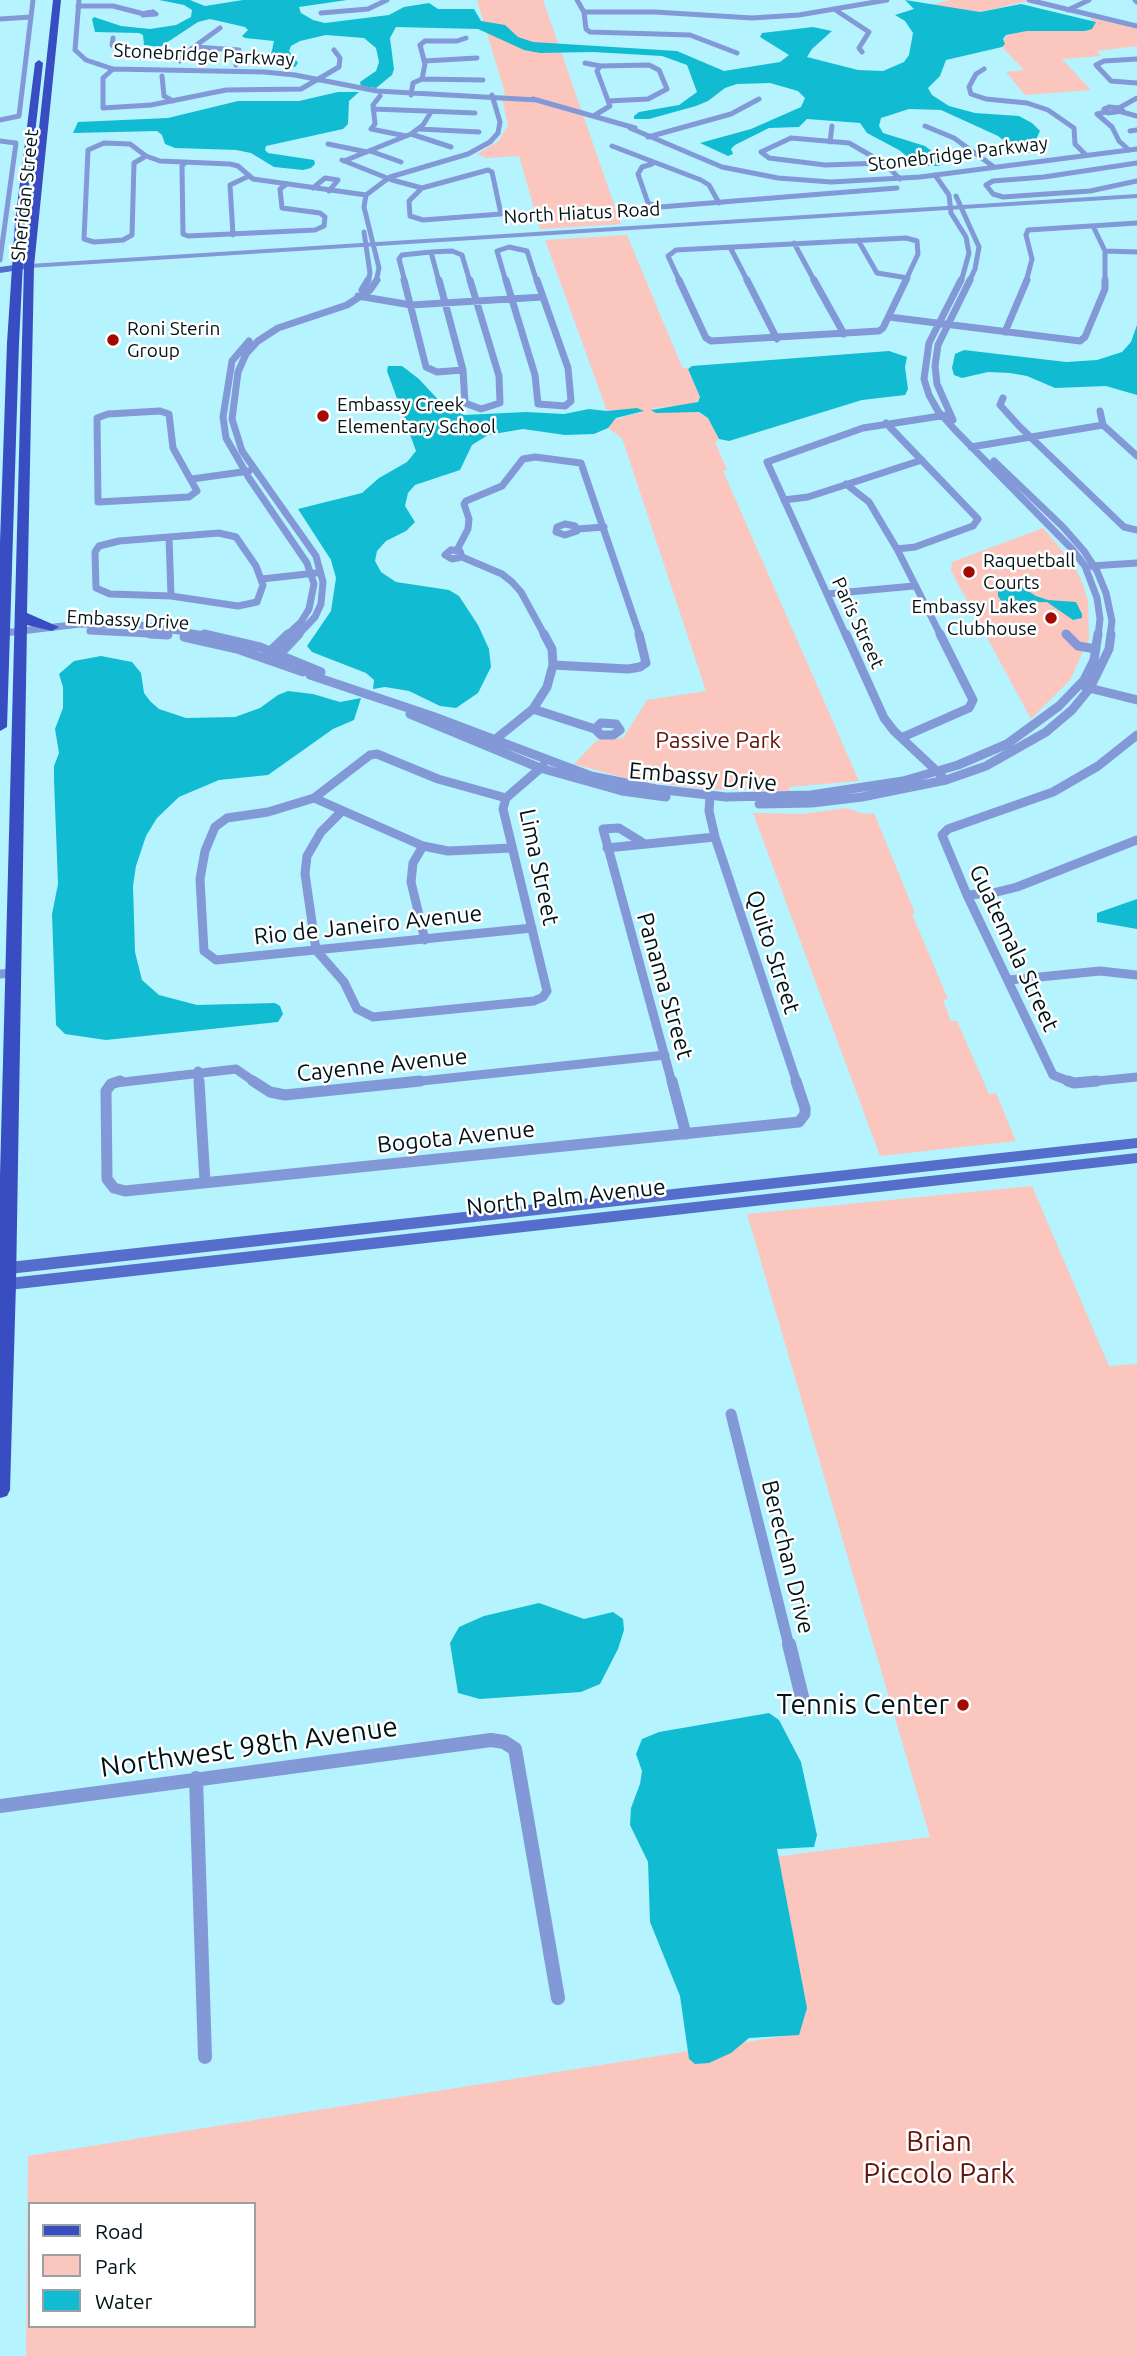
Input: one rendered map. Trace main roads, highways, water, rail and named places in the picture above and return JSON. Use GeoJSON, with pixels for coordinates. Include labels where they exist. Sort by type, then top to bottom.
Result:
{"type":"FeatureCollection","features":[{"type":"Feature","properties":{"kind":"main road","name":"Sheridan Street"},"geometry":{"type":"LineString","coordinates":[[46,0],[50,16]]}},
{"type":"Feature","properties":{"kind":"main road","name":"Sheridan Street"},"geometry":{"type":"LineString","coordinates":[[0,727],[12,356],[50,16],[57,0]]}},
{"type":"Feature","properties":{"kind":"main road","name":"Sheridan Street"},"geometry":{"type":"LineString","coordinates":[[0,1490],[6,973],[20,653],[27,355],[21,266]]}},
{"type":"Feature","properties":{"kind":"main road","name":"North Hiatus Road"},"geometry":{"type":"LineString","coordinates":[[0,268],[21,266]]}},
{"type":"Feature","properties":{"kind":"main road"},"geometry":{"type":"LineString","coordinates":[[12,356],[27,355]]}},
{"type":"Feature","properties":{"kind":"main road"},"geometry":{"type":"LineString","coordinates":[[8,483],[24,482]]}},
{"type":"Feature","properties":{"kind":"main road"},"geometry":{"type":"LineString","coordinates":[[20,626],[33,623],[48,630],[32,638],[20,653]]}},
{"type":"Feature","properties":{"kind":"main road","name":"North Palm Avenue"},"geometry":{"type":"LineString","coordinates":[[4,1276],[1004,1165],[1137,1143]]}},
{"type":"Feature","properties":{"kind":"main road","name":"North Palm Avenue"},"geometry":{"type":"LineString","coordinates":[[1004,1165],[1137,1158]]}},
{"type":"Feature","properties":{"kind":"water"},"geometry":{"type":"Polygon","coordinates":[[[159,0],[190,0],[205,6],[243,0],[347,0],[299,7],[301,13],[325,23],[389,15],[404,7],[429,3],[438,9],[474,9],[481,21],[505,25],[518,37],[533,42],[677,51],[724,71],[780,62],[789,55],[760,37],[762,33],[813,27],[832,31],[807,57],[858,70],[883,71],[904,62],[909,55],[913,33],[905,21],[895,15],[914,9],[905,0],[980,12],[1021,4],[1096,22],[1092,29],[1085,31],[1027,31],[1006,35],[1002,47],[946,60],[940,76],[928,88],[932,95],[949,106],[975,113],[1019,116],[1040,131],[1034,144],[1038,152],[1020,154],[998,136],[941,110],[909,109],[881,118],[879,126],[883,133],[925,146],[946,162],[939,166],[919,166],[899,150],[867,133],[860,123],[807,119],[799,127],[769,128],[735,145],[731,149],[733,154],[728,156],[700,143],[751,129],[801,107],[805,98],[798,91],[770,83],[737,84],[725,88],[696,106],[649,119],[634,119],[639,112],[679,105],[697,92],[687,65],[662,56],[593,52],[540,53],[524,50],[478,29],[396,27],[390,38],[394,69],[392,75],[376,88],[361,86],[360,82],[376,71],[379,62],[376,48],[364,38],[326,35],[300,41],[291,46],[289,51],[298,63],[295,67],[269,64],[274,41],[245,38],[242,36],[248,30],[245,27],[210,19],[198,22],[160,47],[144,45],[143,35],[139,33],[95,32],[92,19],[94,17],[121,26],[150,29],[176,25],[191,17],[192,10],[184,5],[159,0]]]}},
{"type":"Feature","properties":{"kind":"water"},"geometry":{"type":"Polygon","coordinates":[[[338,92],[359,92],[349,101],[348,124],[343,129],[266,146],[268,153],[314,160],[315,164],[311,168],[303,170],[274,167],[251,153],[236,150],[175,148],[165,144],[162,135],[157,131],[73,133],[78,122],[168,118],[238,101],[299,101],[338,92]]]}},
{"type":"Feature","properties":{"kind":"water"},"geometry":{"type":"Polygon","coordinates":[[[1137,325],[1137,395],[1106,386],[1055,388],[1027,376],[1010,373],[988,372],[962,378],[954,375],[952,368],[955,354],[964,350],[1066,362],[1097,360],[1122,352],[1131,342],[1137,325]]]}},
{"type":"Feature","properties":{"kind":"water"},"geometry":{"type":"Polygon","coordinates":[[[889,351],[907,357],[905,367],[908,389],[905,395],[862,400],[729,441],[719,439],[708,418],[699,412],[656,413],[651,410],[698,402],[700,397],[688,369],[692,366],[889,351]]]}},
{"type":"Feature","properties":{"kind":"water"},"geometry":{"type":"Polygon","coordinates":[[[388,366],[402,366],[419,379],[444,406],[464,415],[526,412],[564,414],[589,409],[607,411],[637,408],[644,411],[616,418],[608,428],[594,434],[565,435],[523,429],[488,435],[472,445],[460,470],[415,485],[408,493],[405,506],[415,522],[406,531],[386,541],[377,551],[375,561],[381,572],[396,582],[449,590],[459,596],[478,625],[489,649],[491,667],[478,693],[456,708],[440,706],[409,691],[385,687],[373,689],[374,680],[366,673],[312,652],[307,646],[331,611],[336,578],[331,560],[298,509],[362,493],[379,478],[407,462],[416,451],[387,371],[388,366]]]}},
{"type":"Feature","properties":{"kind":"water"},"geometry":{"type":"Polygon","coordinates":[[[1022,587],[1048,600],[1076,602],[1082,618],[1073,620],[1047,602],[1007,603],[1002,602],[998,596],[998,591],[1003,588],[1022,587]]]}},
{"type":"Feature","properties":{"kind":"water"},"geometry":{"type":"Polygon","coordinates":[[[101,656],[132,662],[141,673],[144,693],[150,701],[159,709],[186,718],[235,717],[260,708],[288,691],[313,694],[340,702],[361,698],[354,720],[333,729],[268,775],[219,780],[179,797],[157,818],[146,836],[136,866],[133,886],[135,952],[142,980],[159,995],[197,1005],[275,1003],[280,1006],[283,1014],[278,1022],[106,1040],[65,1034],[56,1025],[52,914],[58,884],[54,766],[59,753],[55,729],[63,708],[63,687],[59,674],[74,661],[101,656]]]}},
{"type":"Feature","properties":{"kind":"water"},"geometry":{"type":"Polygon","coordinates":[[[1137,899],[1137,929],[1097,922],[1097,913],[1137,899]]]}},
{"type":"Feature","properties":{"kind":"water"},"geometry":{"type":"Polygon","coordinates":[[[539,1603],[584,1619],[613,1612],[623,1619],[624,1630],[618,1649],[600,1684],[581,1692],[480,1699],[458,1693],[450,1643],[459,1627],[484,1616],[539,1603]]]}},
{"type":"Feature","properties":{"kind":"water"},"geometry":{"type":"Polygon","coordinates":[[[769,1713],[779,1720],[801,1762],[817,1835],[814,1847],[777,1849],[807,2008],[799,2035],[749,2038],[731,2053],[709,2063],[695,2064],[689,2059],[680,1996],[650,1922],[648,1862],[630,1825],[631,1808],[642,1771],[636,1754],[642,1739],[659,1732],[769,1713]]]}},
{"type":"Feature","properties":{"kind":"place","name":"Roni Sterin Group"},"geometry":{"type":"Point","coordinates":[113,340]}},
{"type":"Feature","properties":{"kind":"place","name":"Embassy Creek Elementary School"},"geometry":{"type":"Point","coordinates":[323,416]}},
{"type":"Feature","properties":{"kind":"place","name":"Raquetball Courts"},"geometry":{"type":"Point","coordinates":[969,572]}},
{"type":"Feature","properties":{"kind":"place","name":"Embassy Lakes Clubhouse"},"geometry":{"type":"Point","coordinates":[1051,618]}},
{"type":"Feature","properties":{"kind":"place","name":"Tennis Center"},"geometry":{"type":"Point","coordinates":[963,1705]}},
{"type":"Feature","properties":{"kind":"park label","name":"Passive Park"},"geometry":{"type":"Point","coordinates":[718,740]}},
{"type":"Feature","properties":{"kind":"park label","name":"Brian Piccolo Park"},"geometry":{"type":"Point","coordinates":[939,2158]}}]}
